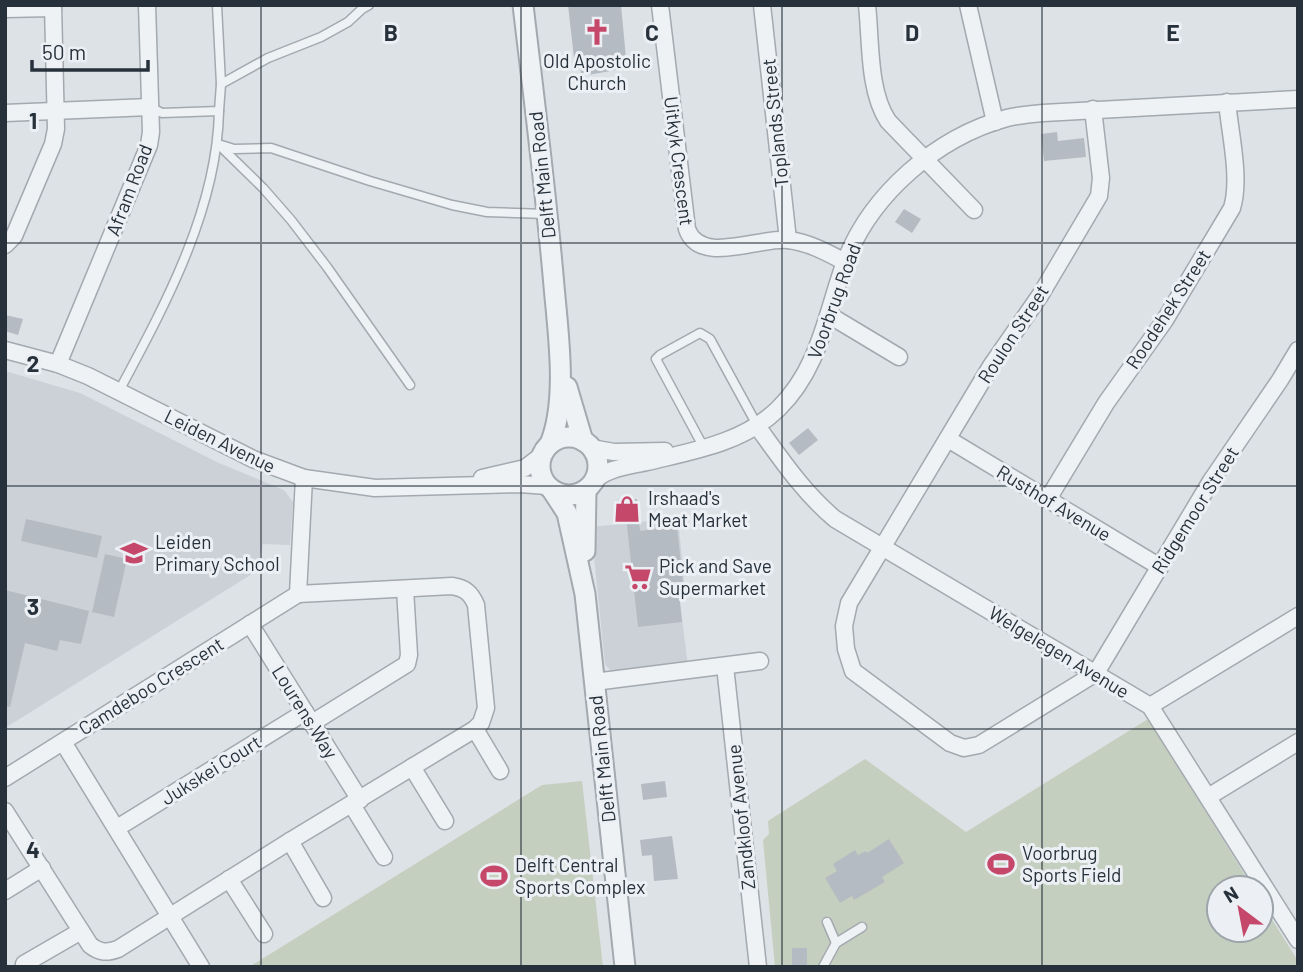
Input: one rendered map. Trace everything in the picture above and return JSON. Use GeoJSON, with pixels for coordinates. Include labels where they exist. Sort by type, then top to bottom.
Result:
{"type":"FeatureCollection","features":[{"type":"Feature","properties":{"kind":"street","name":"Afram Road"},"geometry":{"type":"LineString","coordinates":[[58,364],[149,145],[151,132],[147,5]]}},
{"type":"Feature","properties":{"kind":"street","name":"Delft Main Road"},"geometry":{"type":"LineString","coordinates":[[523,5],[559,345],[569,397],[587,444]]}},
{"type":"Feature","properties":{"kind":"street","name":"Uitkyk Crescent"},"geometry":{"type":"LineString","coordinates":[[660,5],[689,235],[697,244],[710,248],[788,240],[845,262]]}},
{"type":"Feature","properties":{"kind":"street","name":"Toplands Street"},"geometry":{"type":"LineString","coordinates":[[762,5],[788,240]]}},
{"type":"Feature","properties":{"kind":"street"},"geometry":{"type":"LineString","coordinates":[[867,5],[878,103],[888,121],[974,210]]}},
{"type":"Feature","properties":{"kind":"street"},"geometry":{"type":"LineString","coordinates":[[968,5],[995,122]]}},
{"type":"Feature","properties":{"kind":"street"},"geometry":{"type":"LineString","coordinates":[[5,9],[53,6],[56,111],[53,144],[14,236],[5,245]]}},
{"type":"Feature","properties":{"kind":"street","name":"Voorbrug Road"},"geometry":{"type":"LineString","coordinates":[[590,486],[608,472],[732,439],[757,426],[776,411],[802,381],[816,352],[845,262],[863,227],[878,205],[905,176],[960,137],[995,122],[1043,113],[1298,99]]}},
{"type":"Feature","properties":{"kind":"street","name":"Roodehek Street"},"geometry":{"type":"LineString","coordinates":[[1048,499],[1105,403],[1165,320],[1231,208],[1235,178],[1227,102]]}},
{"type":"Feature","properties":{"kind":"street"},"geometry":{"type":"LineString","coordinates":[[5,113],[150,107]]}},
{"type":"Feature","properties":{"kind":"street","name":"Roulon Street"},"geometry":{"type":"LineString","coordinates":[[1093,109],[1101,178],[1099,196],[1054,273],[991,366],[883,548],[867,570],[845,614],[845,638],[849,663],[859,678],[950,743],[964,748],[979,745],[1096,673]]}},
{"type":"Feature","properties":{"kind":"street"},"geometry":{"type":"LineString","coordinates":[[829,315],[898,357]]}},
{"type":"Feature","properties":{"kind":"street","name":"Delft Main Road"},"geometry":{"type":"LineString","coordinates":[[546,449],[556,430],[559,412],[559,345]]}},
{"type":"Feature","properties":{"kind":"street","name":"Leiden Avenue"},"geometry":{"type":"LineString","coordinates":[[5,350],[58,364],[120,391],[253,459],[304,478],[375,488],[520,484],[550,488]]}},
{"type":"Feature","properties":{"kind":"street","name":"Ridgemoor Street"},"geometry":{"type":"LineString","coordinates":[[1096,673],[1211,481],[1298,350]]}},
{"type":"Feature","properties":{"kind":"street","name":"Welgelegen Avenue"},"geometry":{"type":"LineString","coordinates":[[757,426],[816,503],[835,519],[1150,706],[1298,940]]}},
{"type":"Feature","properties":{"kind":"street"},"geometry":{"type":"LineString","coordinates":[[570,437],[587,444],[598,465],[590,486],[572,495],[565,495],[550,488],[540,471],[546,449],[570,437]]}},
{"type":"Feature","properties":{"kind":"street","name":"Rusthof Avenue"},"geometry":{"type":"LineString","coordinates":[[948,439],[1160,567]]}},
{"type":"Feature","properties":{"kind":"street","name":"Voorbrug Road"},"geometry":{"type":"LineString","coordinates":[[587,444],[614,452],[698,449]]}},
{"type":"Feature","properties":{"kind":"street","name":"Leiden Avenue"},"geometry":{"type":"LineString","coordinates":[[446,486],[516,470],[531,464],[546,449]]}},
{"type":"Feature","properties":{"kind":"street"},"geometry":{"type":"LineString","coordinates":[[298,594],[304,478]]}},
{"type":"Feature","properties":{"kind":"street","name":"Delft Main Road"},"geometry":{"type":"LineString","coordinates":[[585,594],[590,486]]}},
{"type":"Feature","properties":{"kind":"street","name":"Delft Main Road"},"geometry":{"type":"LineString","coordinates":[[550,488],[567,513],[585,594],[625,967]]}},
{"type":"Feature","properties":{"kind":"street","name":"Camdeboo Crescent"},"geometry":{"type":"LineString","coordinates":[[5,778],[298,594],[458,587],[469,593],[473,599],[486,708],[481,723],[475,729]]}},
{"type":"Feature","properties":{"kind":"street","name":"Jukskei Court"},"geometry":{"type":"LineString","coordinates":[[117,828],[308,717],[407,664],[410,655],[405,589]]}},
{"type":"Feature","properties":{"kind":"street"},"geometry":{"type":"LineString","coordinates":[[1150,706],[1298,616]]}},
{"type":"Feature","properties":{"kind":"street","name":"Lourens Way"},"geometry":{"type":"LineString","coordinates":[[250,624],[308,717],[356,802]]}},
{"type":"Feature","properties":{"kind":"street"},"geometry":{"type":"LineString","coordinates":[[594,682],[760,661]]}},
{"type":"Feature","properties":{"kind":"street","name":"Zandkloof Avenue"},"geometry":{"type":"LineString","coordinates":[[725,666],[758,967]]}},
{"type":"Feature","properties":{"kind":"street"},"geometry":{"type":"LineString","coordinates":[[5,811],[81,931],[94,948],[108,952],[118,949],[475,729],[500,771]]}},
{"type":"Feature","properties":{"kind":"street"},"geometry":{"type":"LineString","coordinates":[[1208,797],[1298,741]]}},
{"type":"Feature","properties":{"kind":"street"},"geometry":{"type":"LineString","coordinates":[[63,742],[201,967]]}},
{"type":"Feature","properties":{"kind":"street"},"geometry":{"type":"LineString","coordinates":[[412,767],[446,821]]}},
{"type":"Feature","properties":{"kind":"street"},"geometry":{"type":"LineString","coordinates":[[356,802],[384,857]]}},
{"type":"Feature","properties":{"kind":"street"},"geometry":{"type":"LineString","coordinates":[[290,841],[323,898]]}},
{"type":"Feature","properties":{"kind":"street"},"geometry":{"type":"LineString","coordinates":[[5,891],[42,869]]}},
{"type":"Feature","properties":{"kind":"street"},"geometry":{"type":"LineString","coordinates":[[229,879],[264,934]]}},
{"type":"Feature","properties":{"kind":"street"},"geometry":{"type":"LineString","coordinates":[[24,964],[81,931]]}},
{"type":"Feature","properties":{"kind":"lane"},"geometry":{"type":"LineString","coordinates":[[120,391],[163,310],[192,240],[218,144],[220,84],[217,5]]}},
{"type":"Feature","properties":{"kind":"lane"},"geometry":{"type":"LineString","coordinates":[[220,84],[268,58],[321,37],[348,22],[363,6]]}},
{"type":"Feature","properties":{"kind":"lane"},"geometry":{"type":"LineString","coordinates":[[150,107],[162,113],[219,111]]}},
{"type":"Feature","properties":{"kind":"lane"},"geometry":{"type":"LineString","coordinates":[[218,144],[234,149],[271,148],[452,205],[487,212],[546,214]]}},
{"type":"Feature","properties":{"kind":"lane"},"geometry":{"type":"LineString","coordinates":[[218,144],[291,220],[410,385]]}},
{"type":"Feature","properties":{"kind":"lane"},"geometry":{"type":"LineString","coordinates":[[698,449],[656,359],[700,333],[710,339],[757,426]]}},
{"type":"Feature","properties":{"kind":"lane"},"geometry":{"type":"LineString","coordinates":[[827,922],[836,943]]}},
{"type":"Feature","properties":{"kind":"lane"},"geometry":{"type":"LineString","coordinates":[[823,967],[836,943],[862,927]]}},
{"type":"Feature","properties":{"kind":"shaded area","name":"Leiden Primary School"},"geometry":{"type":"Polygon","coordinates":[[[5,371],[80,393],[219,463],[284,490],[293,502],[290,545],[263,544],[257,571],[5,728],[5,371]]]}},
{"type":"Feature","properties":{"kind":"shaded area"},"geometry":{"type":"Polygon","coordinates":[[[678,518],[685,592],[679,594],[688,666],[612,672],[605,664],[591,527],[678,518]]]}},
{"type":"Feature","properties":{"kind":"green space","name":"Voorbrug Sports Field"},"geometry":{"type":"Polygon","coordinates":[[[1148,719],[1244,874],[1205,874],[1205,944],[1275,944],[1275,924],[1298,961],[1298,967],[775,967],[763,840],[769,834],[768,821],[865,759],[966,832],[1148,719]]]}},
{"type":"Feature","properties":{"kind":"green space","name":"Delft Central Sports Complex"},"geometry":{"type":"Polygon","coordinates":[[[582,781],[603,967],[249,967],[542,785],[582,781]]]}},
{"type":"Feature","properties":{"kind":"building","name":"Old Apostolic Church"},"geometry":{"type":"Polygon","coordinates":[[[568,5],[621,5],[626,58],[626,62],[621,62],[622,69],[588,75],[581,73],[580,67],[575,67],[568,5]]]}},
{"type":"Feature","properties":{"kind":"building"},"geometry":{"type":"Polygon","coordinates":[[[1057,132],[1058,141],[1084,138],[1086,157],[1044,161],[1041,134],[1057,132]]]}},
{"type":"Feature","properties":{"kind":"building"},"geometry":{"type":"Polygon","coordinates":[[[904,209],[921,219],[912,233],[895,222],[904,209]]]}},
{"type":"Feature","properties":{"kind":"building"},"geometry":{"type":"Polygon","coordinates":[[[5,315],[23,319],[18,335],[5,331],[5,315]]]}},
{"type":"Feature","properties":{"kind":"building"},"geometry":{"type":"Polygon","coordinates":[[[808,428],[818,440],[799,455],[789,443],[808,428]]]}},
{"type":"Feature","properties":{"kind":"building"},"geometry":{"type":"Polygon","coordinates":[[[637,499],[640,531],[677,526],[684,592],[679,593],[682,622],[638,627],[626,517],[618,518],[616,501],[637,499]]]}},
{"type":"Feature","properties":{"kind":"building"},"geometry":{"type":"Polygon","coordinates":[[[26,519],[102,536],[97,558],[21,541],[26,519]]]}},
{"type":"Feature","properties":{"kind":"building"},"geometry":{"type":"Polygon","coordinates":[[[105,554],[127,559],[114,617],[92,612],[105,554]]]}},
{"type":"Feature","properties":{"kind":"building"},"geometry":{"type":"Polygon","coordinates":[[[5,590],[89,611],[81,644],[60,640],[57,651],[25,643],[10,707],[5,706],[5,590]]]}},
{"type":"Feature","properties":{"kind":"building"},"geometry":{"type":"Polygon","coordinates":[[[665,781],[667,797],[643,800],[641,784],[665,781]]]}},
{"type":"Feature","properties":{"kind":"building"},"geometry":{"type":"Polygon","coordinates":[[[672,836],[678,879],[654,881],[652,855],[642,856],[640,840],[672,836]]]}},
{"type":"Feature","properties":{"kind":"building"},"geometry":{"type":"Polygon","coordinates":[[[889,839],[904,863],[882,877],[885,882],[854,900],[852,896],[840,903],[825,878],[837,871],[833,864],[855,850],[858,855],[866,851],[867,853],[889,839]]]}},
{"type":"Feature","properties":{"kind":"building"},"geometry":{"type":"Polygon","coordinates":[[[792,948],[807,948],[807,967],[792,967],[792,948]]]}},
{"type":"Feature","properties":{"kind":"place","name":"Old Apostolic Church"},"geometry":{"type":"Point","coordinates":[597,32]}},
{"type":"Feature","properties":{"kind":"place","name":"Irshaad's Meat Market"},"geometry":{"type":"Point","coordinates":[627,509]}},
{"type":"Feature","properties":{"kind":"place","name":"Leiden Primary School"},"geometry":{"type":"Point","coordinates":[134,553]}},
{"type":"Feature","properties":{"kind":"place","name":"Pick and Save Supermarket"},"geometry":{"type":"Point","coordinates":[638,577]}},
{"type":"Feature","properties":{"kind":"place","name":"Voorbrug Sports Field"},"geometry":{"type":"Point","coordinates":[1001,864]}},
{"type":"Feature","properties":{"kind":"place","name":"Delft Central Sports Complex"},"geometry":{"type":"Point","coordinates":[494,876]}}]}
